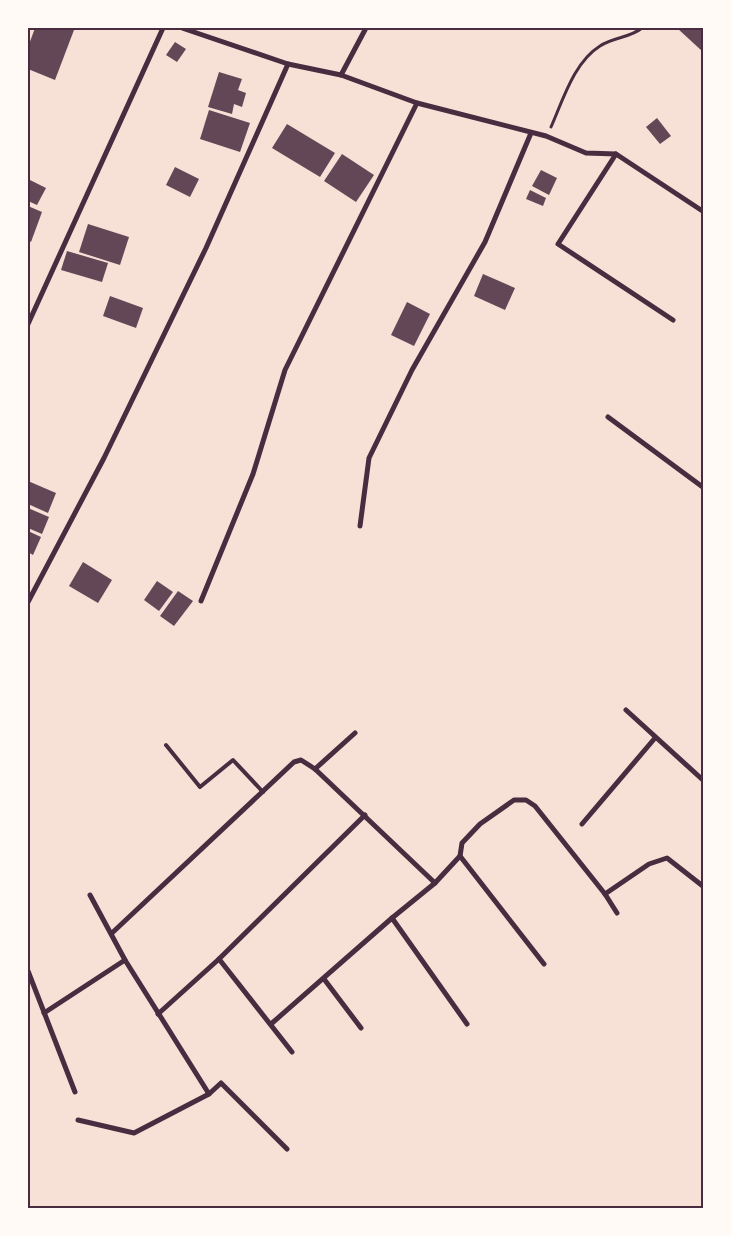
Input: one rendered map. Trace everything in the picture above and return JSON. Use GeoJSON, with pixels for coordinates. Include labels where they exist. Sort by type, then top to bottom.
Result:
{"type":"FeatureCollection","features":[{"type":"Feature","properties":{"kind":"street"},"geometry":{"type":"LineString","coordinates":[[28,324],[163,28]]}},
{"type":"Feature","properties":{"kind":"street"},"geometry":{"type":"LineString","coordinates":[[182,28],[288,64],[341,76],[417,103],[546,136],[586,153],[616,154],[704,212]]}},
{"type":"Feature","properties":{"kind":"street"},"geometry":{"type":"LineString","coordinates":[[341,76],[366,28]]}},
{"type":"Feature","properties":{"kind":"street"},"geometry":{"type":"LineString","coordinates":[[28,602],[104,458],[202,257],[288,64]]}},
{"type":"Feature","properties":{"kind":"street"},"geometry":{"type":"LineString","coordinates":[[201,601],[253,474],[285,370],[417,103]]}},
{"type":"Feature","properties":{"kind":"street"},"geometry":{"type":"LineString","coordinates":[[360,526],[369,458],[412,370],[485,242],[530,133]]}},
{"type":"Feature","properties":{"kind":"street"},"geometry":{"type":"LineString","coordinates":[[616,154],[558,244],[673,320]]}},
{"type":"Feature","properties":{"kind":"street"},"geometry":{"type":"LineString","coordinates":[[608,417],[704,488]]}},
{"type":"Feature","properties":{"kind":"street"},"geometry":{"type":"LineString","coordinates":[[626,710],[704,781]]}},
{"type":"Feature","properties":{"kind":"street"},"geometry":{"type":"LineString","coordinates":[[315,769],[355,732]]}},
{"type":"Feature","properties":{"kind":"street"},"geometry":{"type":"LineString","coordinates":[[582,824],[655,738]]}},
{"type":"Feature","properties":{"kind":"street"},"geometry":{"type":"LineString","coordinates":[[112,933],[294,762],[301,760],[315,769],[435,883]]}},
{"type":"Feature","properties":{"kind":"street"},"geometry":{"type":"LineString","coordinates":[[271,1024],[435,883],[460,856],[462,843],[480,824],[514,800],[526,800],[535,806],[605,894],[617,913]]}},
{"type":"Feature","properties":{"kind":"street"},"geometry":{"type":"LineString","coordinates":[[158,1014],[219,959],[365,815]]}},
{"type":"Feature","properties":{"kind":"street"},"geometry":{"type":"LineString","coordinates":[[460,856],[544,964]]}},
{"type":"Feature","properties":{"kind":"street"},"geometry":{"type":"LineString","coordinates":[[605,894],[649,864],[667,858],[704,887]]}},
{"type":"Feature","properties":{"kind":"street"},"geometry":{"type":"LineString","coordinates":[[90,895],[125,960],[209,1094]]}},
{"type":"Feature","properties":{"kind":"street"},"geometry":{"type":"LineString","coordinates":[[392,918],[466,1024]]}},
{"type":"Feature","properties":{"kind":"street"},"geometry":{"type":"LineString","coordinates":[[219,959],[292,1052]]}},
{"type":"Feature","properties":{"kind":"street"},"geometry":{"type":"LineString","coordinates":[[44,1013],[125,960]]}},
{"type":"Feature","properties":{"kind":"street"},"geometry":{"type":"LineString","coordinates":[[28,971],[76,1092]]}},
{"type":"Feature","properties":{"kind":"street"},"geometry":{"type":"LineString","coordinates":[[324,979],[361,1028]]}},
{"type":"Feature","properties":{"kind":"street"},"geometry":{"type":"LineString","coordinates":[[78,1120],[134,1133],[209,1094],[220,1083],[287,1148]]}},
{"type":"Feature","properties":{"kind":"lane"},"geometry":{"type":"LineString","coordinates":[[166,745],[200,787],[233,760],[263,792]]}},
{"type":"Feature","properties":{"kind":"path"},"geometry":{"type":"LineString","coordinates":[[546,136],[581,62],[600,45],[637,32],[642,28]]}},
{"type":"Feature","properties":{"kind":"building"},"geometry":{"type":"Polygon","coordinates":[[[35,28],[67,28],[74,30],[55,80],[28,69],[28,47],[35,28]]]}},
{"type":"Feature","properties":{"kind":"building"},"geometry":{"type":"Polygon","coordinates":[[[677,28],[704,28],[704,49],[702,51],[677,28]]]}},
{"type":"Feature","properties":{"kind":"building"},"geometry":{"type":"Polygon","coordinates":[[[175,42],[186,49],[177,62],[166,55],[175,42]]]}},
{"type":"Feature","properties":{"kind":"building"},"geometry":{"type":"Polygon","coordinates":[[[219,72],[242,79],[238,90],[246,93],[242,107],[234,104],[232,114],[208,107],[219,72]]]}},
{"type":"Feature","properties":{"kind":"building"},"geometry":{"type":"Polygon","coordinates":[[[209,110],[250,123],[240,152],[200,139],[209,110]]]}},
{"type":"Feature","properties":{"kind":"building"},"geometry":{"type":"Polygon","coordinates":[[[657,118],[671,136],[660,144],[646,127],[657,118]]]}},
{"type":"Feature","properties":{"kind":"building"},"geometry":{"type":"Polygon","coordinates":[[[287,124],[335,153],[320,177],[272,148],[287,124]]]}},
{"type":"Feature","properties":{"kind":"building"},"geometry":{"type":"Polygon","coordinates":[[[342,154],[374,175],[356,202],[324,181],[342,154]]]}},
{"type":"Feature","properties":{"kind":"building"},"geometry":{"type":"Polygon","coordinates":[[[175,167],[199,179],[190,197],[166,185],[175,167]]]}},
{"type":"Feature","properties":{"kind":"building"},"geometry":{"type":"Polygon","coordinates":[[[541,170],[557,178],[549,195],[532,186],[541,170]]]}},
{"type":"Feature","properties":{"kind":"building"},"geometry":{"type":"Polygon","coordinates":[[[28,179],[46,188],[37,205],[28,201],[28,179]]]}},
{"type":"Feature","properties":{"kind":"building"},"geometry":{"type":"Polygon","coordinates":[[[530,190],[546,198],[543,206],[526,199],[530,190]]]}},
{"type":"Feature","properties":{"kind":"building"},"geometry":{"type":"Polygon","coordinates":[[[28,206],[42,212],[31,242],[28,240],[28,206]]]}},
{"type":"Feature","properties":{"kind":"building"},"geometry":{"type":"Polygon","coordinates":[[[88,224],[129,237],[120,265],[79,252],[88,224]]]}},
{"type":"Feature","properties":{"kind":"building"},"geometry":{"type":"Polygon","coordinates":[[[67,251],[108,263],[102,282],[61,270],[67,251]]]}},
{"type":"Feature","properties":{"kind":"building"},"geometry":{"type":"Polygon","coordinates":[[[483,274],[515,288],[505,310],[474,296],[483,274]]]}},
{"type":"Feature","properties":{"kind":"building"},"geometry":{"type":"Polygon","coordinates":[[[110,296],[143,308],[136,328],[103,316],[110,296]]]}},
{"type":"Feature","properties":{"kind":"building"},"geometry":{"type":"Polygon","coordinates":[[[407,302],[430,314],[414,346],[391,335],[407,302]]]}},
{"type":"Feature","properties":{"kind":"building"},"geometry":{"type":"Polygon","coordinates":[[[28,481],[56,493],[48,513],[28,504],[28,481]]]}},
{"type":"Feature","properties":{"kind":"building"},"geometry":{"type":"Polygon","coordinates":[[[28,508],[49,517],[42,534],[28,528],[28,508]]]}},
{"type":"Feature","properties":{"kind":"building"},"geometry":{"type":"Polygon","coordinates":[[[28,531],[41,537],[33,555],[28,552],[28,531]]]}},
{"type":"Feature","properties":{"kind":"building"},"geometry":{"type":"Polygon","coordinates":[[[83,562],[112,580],[98,603],[69,586],[83,562]]]}},
{"type":"Feature","properties":{"kind":"building"},"geometry":{"type":"Polygon","coordinates":[[[157,581],[173,592],[159,611],[144,600],[157,581]]]}},
{"type":"Feature","properties":{"kind":"building"},"geometry":{"type":"Polygon","coordinates":[[[178,591],[193,601],[174,626],[160,616],[178,591]]]}}]}
